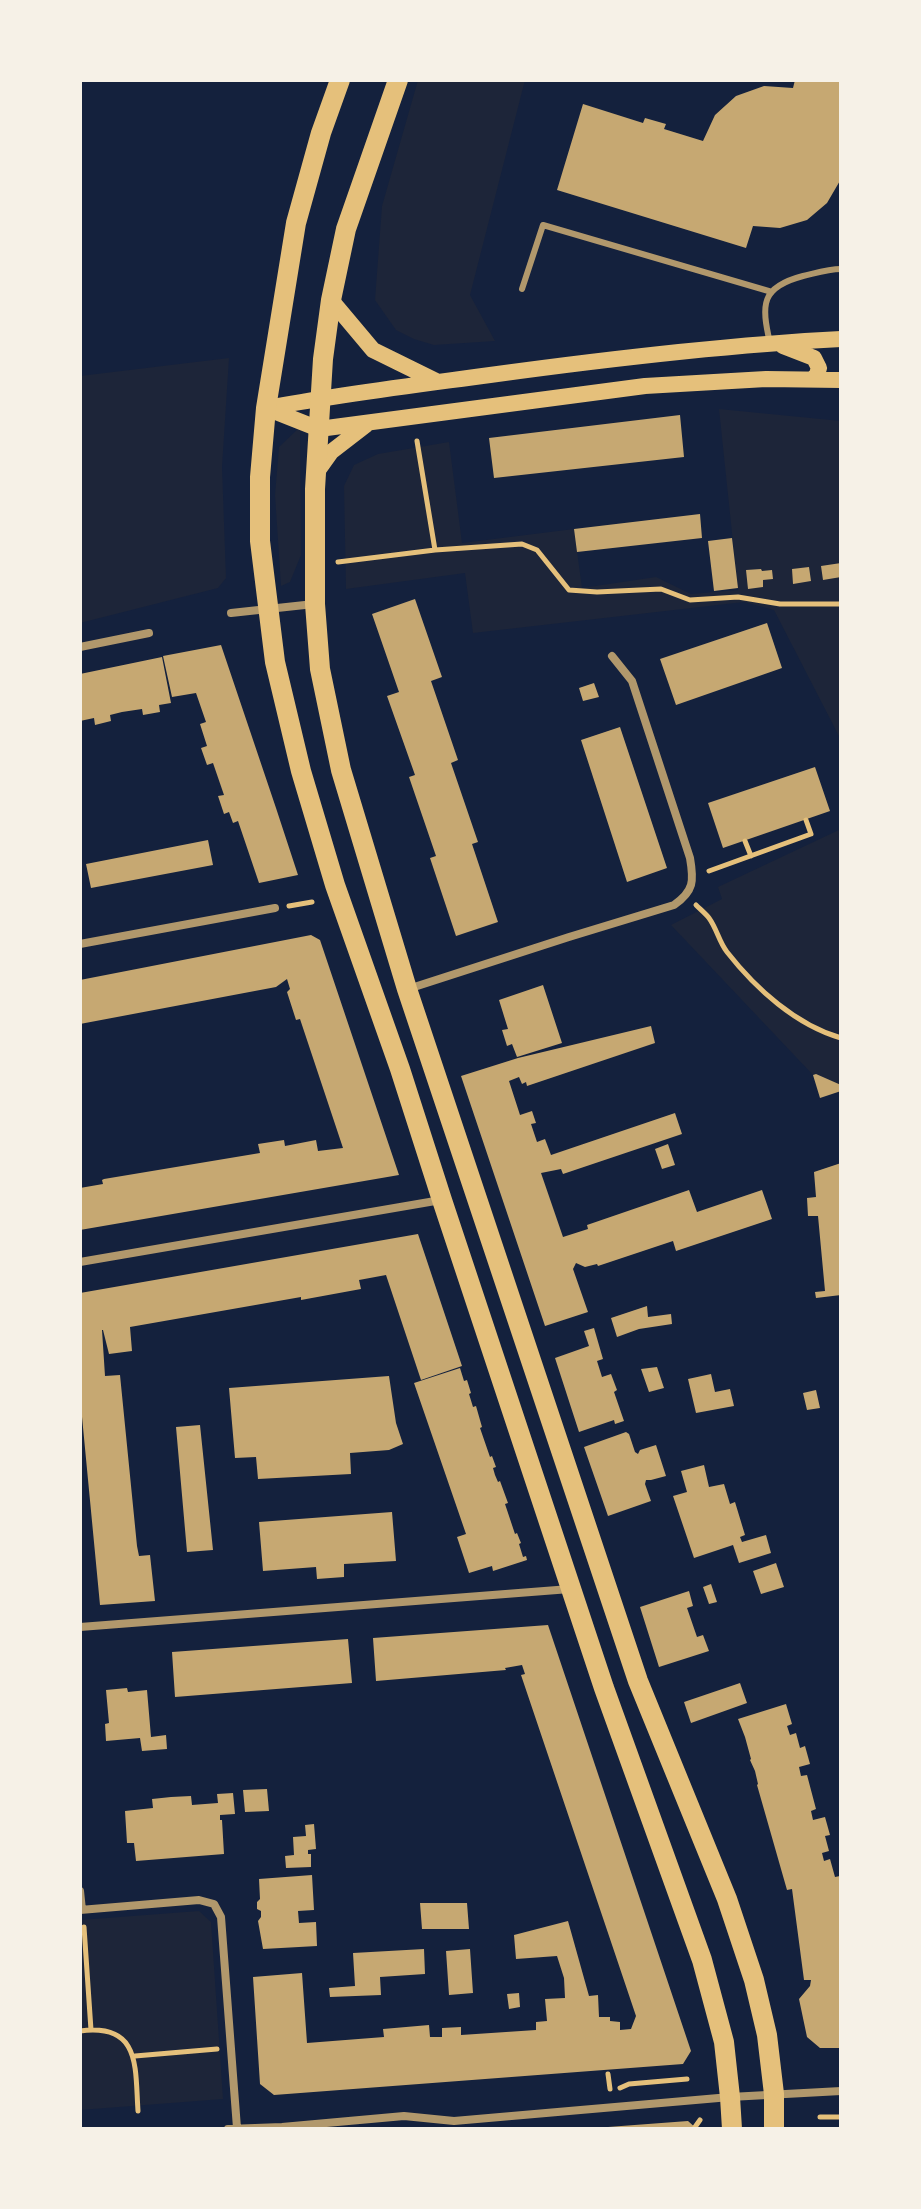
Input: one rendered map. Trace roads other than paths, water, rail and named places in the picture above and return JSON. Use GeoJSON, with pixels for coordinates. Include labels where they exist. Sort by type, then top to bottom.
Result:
{"type":"FeatureCollection","features":[{"type":"Feature","properties":{"kind":"main road"},"geometry":{"type":"LineString","coordinates":[[340,80],[321,133],[296,223],[266,408],[260,477],[260,541],[275,662],[301,771],[335,885],[400,1069],[571,1589],[702,1960],[721,2028],[732,2129]]}},
{"type":"Feature","properties":{"kind":"main road"},"geometry":{"type":"LineString","coordinates":[[398,80],[346,229],[331,300],[320,398],[316,473],[315,604],[320,669],[341,770],[407,989],[638,1681],[727,1899],[754,1980],[767,2035],[774,2094],[774,2129]]}},
{"type":"Feature","properties":{"kind":"main road"},"geometry":{"type":"LineString","coordinates":[[331,300],[373,350],[438,382]]}},
{"type":"Feature","properties":{"kind":"main road"},"geometry":{"type":"LineString","coordinates":[[266,408],[599,360],[841,339]]}},
{"type":"Feature","properties":{"kind":"main road"},"geometry":{"type":"LineString","coordinates":[[770,343],[814,358],[819,368],[812,379]]}},
{"type":"Feature","properties":{"kind":"main road"},"geometry":{"type":"LineString","coordinates":[[266,408],[319,429],[645,386],[841,380]]}},
{"type":"Feature","properties":{"kind":"main road"},"geometry":{"type":"LineString","coordinates":[[316,473],[341,443],[368,424]]}},
{"type":"Feature","properties":{"kind":"street"},"geometry":{"type":"LineString","coordinates":[[231,613],[315,604]]}},
{"type":"Feature","properties":{"kind":"street"},"geometry":{"type":"LineString","coordinates":[[80,647],[149,633]]}},
{"type":"Feature","properties":{"kind":"street"},"geometry":{"type":"LineString","coordinates":[[407,989],[674,905],[687,896],[693,877],[690,858],[632,681],[612,656]]}},
{"type":"Feature","properties":{"kind":"street"},"geometry":{"type":"LineString","coordinates":[[80,944],[275,908]]}},
{"type":"Feature","properties":{"kind":"street"},"geometry":{"type":"LineString","coordinates":[[80,1262],[442,1200]]}},
{"type":"Feature","properties":{"kind":"street"},"geometry":{"type":"LineString","coordinates":[[80,1627],[571,1589]]}},
{"type":"Feature","properties":{"kind":"street"},"geometry":{"type":"LineString","coordinates":[[80,1891],[81,1910],[199,1900],[214,1904],[221,1917],[237,2128]]}},
{"type":"Feature","properties":{"kind":"street"},"geometry":{"type":"LineString","coordinates":[[228,2129],[404,2116],[454,2121],[730,2097],[841,2091]]}},
{"type":"Feature","properties":{"kind":"lane"},"geometry":{"type":"LineString","coordinates":[[522,289],[543,225],[772,292]]}},
{"type":"Feature","properties":{"kind":"lane"},"geometry":{"type":"LineString","coordinates":[[770,343],[764,319],[766,304],[781,282],[841,269]]}}]}
